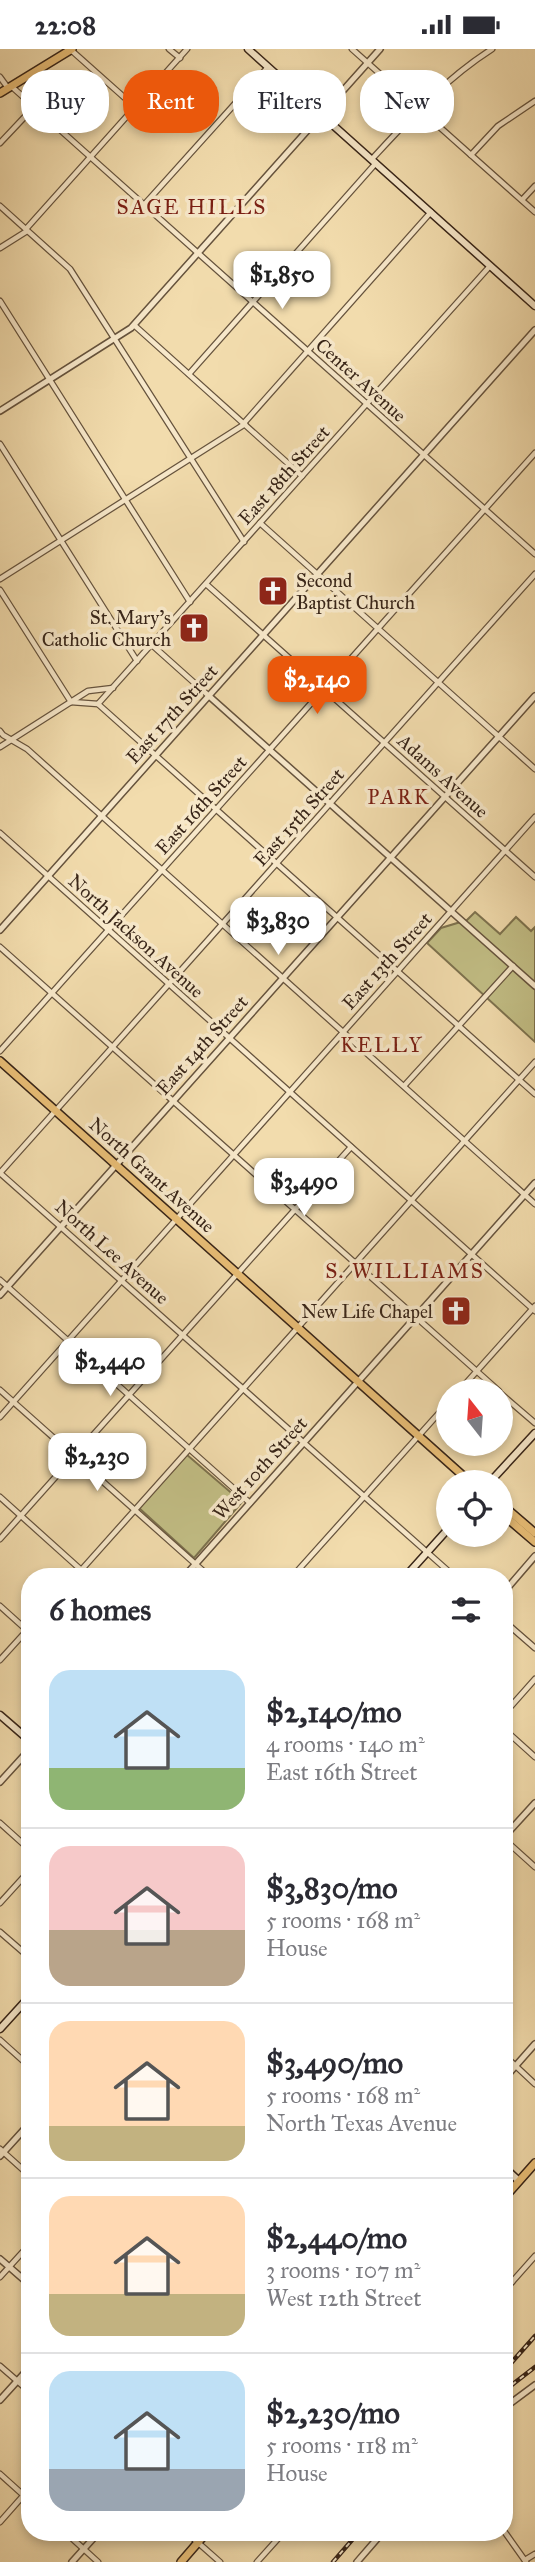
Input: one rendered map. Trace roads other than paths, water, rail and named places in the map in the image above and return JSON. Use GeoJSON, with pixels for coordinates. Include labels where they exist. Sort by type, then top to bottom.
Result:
{"type":"FeatureCollection","features":[{"type":"Feature","properties":{"kind":"main road"},"geometry":{"type":"LineString","coordinates":[[248,49],[271,70]]}},
{"type":"Feature","properties":{"kind":"main road"},"geometry":{"type":"LineString","coordinates":[[0,93],[66,51]]}},
{"type":"Feature","properties":{"kind":"main road"},"geometry":{"type":"LineString","coordinates":[[342,133],[535,306]]}},
{"type":"Feature","properties":{"kind":"main road","name":"North Grant Avenue"},"geometry":{"type":"LineString","coordinates":[[0,1061],[457,1470]]}},
{"type":"Feature","properties":{"kind":"main road"},"geometry":{"type":"LineString","coordinates":[[501,1470],[535,1433]]}},
{"type":"Feature","properties":{"kind":"main road"},"geometry":{"type":"LineString","coordinates":[[513,1515],[535,1534]]}},
{"type":"Feature","properties":{"kind":"main road"},"geometry":{"type":"LineString","coordinates":[[513,1523],[535,1542]]}},
{"type":"Feature","properties":{"kind":"main road"},"geometry":{"type":"LineString","coordinates":[[413,1568],[436,1542]]}},
{"type":"Feature","properties":{"kind":"main road"},"geometry":{"type":"LineString","coordinates":[[0,1715],[21,1733]]}},
{"type":"Feature","properties":{"kind":"main road"},"geometry":{"type":"LineString","coordinates":[[0,2029],[21,2006]]}},
{"type":"Feature","properties":{"kind":"main road"},"geometry":{"type":"LineString","coordinates":[[513,2188],[535,2163]]}},
{"type":"Feature","properties":{"kind":"main road"},"geometry":{"type":"LineString","coordinates":[[513,2175],[519,2181]]}},
{"type":"Feature","properties":{"kind":"main road"},"geometry":{"type":"LineString","coordinates":[[181,2562],[198,2542]]}},
{"type":"Feature","properties":{"kind":"street"},"geometry":{"type":"LineString","coordinates":[[169,49],[180,58]]}},
{"type":"Feature","properties":{"kind":"street"},"geometry":{"type":"LineString","coordinates":[[169,70],[187,49]]}},
{"type":"Feature","properties":{"kind":"street"},"geometry":{"type":"LineString","coordinates":[[352,49],[376,70]]}},
{"type":"Feature","properties":{"kind":"street"},"geometry":{"type":"LineString","coordinates":[[346,86],[380,49]]}},
{"type":"Feature","properties":{"kind":"street"},"geometry":{"type":"LineString","coordinates":[[454,76],[492,49]]}},
{"type":"Feature","properties":{"kind":"street"},"geometry":{"type":"LineString","coordinates":[[66,51],[123,97]]}},
{"type":"Feature","properties":{"kind":"street"},"geometry":{"type":"LineString","coordinates":[[143,206],[268,67]]}},
{"type":"Feature","properties":{"kind":"street","name":"Center Avenue"},"geometry":{"type":"LineString","coordinates":[[0,77],[21,97]]}},
{"type":"Feature","properties":{"kind":"street"},"geometry":{"type":"LineString","coordinates":[[471,155],[498,126],[535,101]]}},
{"type":"Feature","properties":{"kind":"street"},"geometry":{"type":"LineString","coordinates":[[0,143],[21,121]]}},
{"type":"Feature","properties":{"kind":"street"},"geometry":{"type":"LineString","coordinates":[[0,248],[27,230],[123,121]]}},
{"type":"Feature","properties":{"kind":"street","name":"Center Avenue"},"geometry":{"type":"LineString","coordinates":[[64,133],[535,554]]}},
{"type":"Feature","properties":{"kind":"street"},"geometry":{"type":"LineString","coordinates":[[0,411],[134,324],[304,133]]}},
{"type":"Feature","properties":{"kind":"street"},"geometry":{"type":"LineString","coordinates":[[189,374],[398,133]]}},
{"type":"Feature","properties":{"kind":"street"},"geometry":{"type":"LineString","coordinates":[[447,133],[535,212]]}},
{"type":"Feature","properties":{"kind":"street"},"geometry":{"type":"LineString","coordinates":[[522,200],[535,185]]}},
{"type":"Feature","properties":{"kind":"street"},"geometry":{"type":"LineString","coordinates":[[0,207],[70,269],[244,542]]}},
{"type":"Feature","properties":{"kind":"street"},"geometry":{"type":"LineString","coordinates":[[0,579],[244,424],[431,212]]}},
{"type":"Feature","properties":{"kind":"street","name":"East 18th Street"},"geometry":{"type":"LineString","coordinates":[[99,705],[491,265]]}},
{"type":"Feature","properties":{"kind":"street"},"geometry":{"type":"LineString","coordinates":[[0,301],[190,602]]}},
{"type":"Feature","properties":{"kind":"street"},"geometry":{"type":"LineString","coordinates":[[134,324],[302,477]]}},
{"type":"Feature","properties":{"kind":"street","name":"East 17th Street"},"geometry":{"type":"LineString","coordinates":[[0,930],[535,330]]}},
{"type":"Feature","properties":{"kind":"street"},"geometry":{"type":"LineString","coordinates":[[0,445],[137,661]]}},
{"type":"Feature","properties":{"kind":"street","name":"East 16th Street"},"geometry":{"type":"LineString","coordinates":[[0,1051],[535,453]]}},
{"type":"Feature","properties":{"kind":"street"},"geometry":{"type":"LineString","coordinates":[[260,523],[535,769]]}},
{"type":"Feature","properties":{"kind":"street","name":"East 15th Street"},"geometry":{"type":"LineString","coordinates":[[0,1173],[535,574]]}},
{"type":"Feature","properties":{"kind":"street","name":"Adams Avenue"},"geometry":{"type":"LineString","coordinates":[[206,584],[535,877]]}},
{"type":"Feature","properties":{"kind":"street"},"geometry":{"type":"LineString","coordinates":[[0,590],[71,702]]}},
{"type":"Feature","properties":{"kind":"street"},"geometry":{"type":"LineString","coordinates":[[152,645],[535,986]]}},
{"type":"Feature","properties":{"kind":"street"},"geometry":{"type":"LineString","coordinates":[[0,747],[88,691],[113,688]]}},
{"type":"Feature","properties":{"kind":"street","name":"East 14th Street"},"geometry":{"type":"LineString","coordinates":[[0,1296],[535,696]]}},
{"type":"Feature","properties":{"kind":"street"},"geometry":{"type":"LineString","coordinates":[[71,702],[99,705],[535,1094]]}},
{"type":"Feature","properties":{"kind":"street"},"geometry":{"type":"LineString","coordinates":[[0,731],[27,749],[535,1204]]}},
{"type":"Feature","properties":{"kind":"street","name":"East 13th Street"},"geometry":{"type":"LineString","coordinates":[[0,1417],[535,817]]}},
{"type":"Feature","properties":{"kind":"street","name":"North Jackson Avenue"},"geometry":{"type":"LineString","coordinates":[[0,833],[534,1309]]}},
{"type":"Feature","properties":{"kind":"street"},"geometry":{"type":"LineString","coordinates":[[0,947],[486,1379]]}},
{"type":"Feature","properties":{"kind":"street"},"geometry":{"type":"LineString","coordinates":[[404,1086],[513,966]]}},
{"type":"Feature","properties":{"kind":"street"},"geometry":{"type":"LineString","coordinates":[[84,1568],[535,1062]]}},
{"type":"Feature","properties":{"kind":"street"},"geometry":{"type":"LineString","coordinates":[[0,1539],[351,1147]]}},
{"type":"Feature","properties":{"kind":"street","name":"North Lee Avenue"},"geometry":{"type":"LineString","coordinates":[[0,1173],[445,1568]]}},
{"type":"Feature","properties":{"kind":"street","name":"West 10th Street"},"geometry":{"type":"LineString","coordinates":[[192,1568],[535,1183]]}},
{"type":"Feature","properties":{"kind":"street"},"geometry":{"type":"LineString","coordinates":[[0,1280],[250,1503]]}},
{"type":"Feature","properties":{"kind":"street"},"geometry":{"type":"LineString","coordinates":[[470,1379],[534,1309]]}},
{"type":"Feature","properties":{"kind":"street"},"geometry":{"type":"LineString","coordinates":[[0,1389],[200,1568]]}},
{"type":"Feature","properties":{"kind":"street"},"geometry":{"type":"LineString","coordinates":[[513,1404],[535,1423]]}},
{"type":"Feature","properties":{"kind":"street"},"geometry":{"type":"LineString","coordinates":[[300,1568],[436,1417]]}},
{"type":"Feature","properties":{"kind":"street"},"geometry":{"type":"LineString","coordinates":[[0,1497],[80,1568]]}},
{"type":"Feature","properties":{"kind":"street"},"geometry":{"type":"LineString","coordinates":[[513,1582],[535,1556]]}},
{"type":"Feature","properties":{"kind":"street"},"geometry":{"type":"LineString","coordinates":[[0,1606],[21,1623]]}},
{"type":"Feature","properties":{"kind":"street"},"geometry":{"type":"LineString","coordinates":[[513,1629],[535,1648]]}},
{"type":"Feature","properties":{"kind":"street"},"geometry":{"type":"LineString","coordinates":[[0,1660],[21,1638]]}},
{"type":"Feature","properties":{"kind":"street"},"geometry":{"type":"LineString","coordinates":[[513,1704],[535,1679]]}},
{"type":"Feature","properties":{"kind":"street"},"geometry":{"type":"LineString","coordinates":[[513,1737],[535,1757]]}},
{"type":"Feature","properties":{"kind":"street"},"geometry":{"type":"LineString","coordinates":[[0,1782],[21,1759]]}},
{"type":"Feature","properties":{"kind":"street"},"geometry":{"type":"LineString","coordinates":[[513,1828],[535,1803]]}},
{"type":"Feature","properties":{"kind":"street"},"geometry":{"type":"LineString","coordinates":[[0,1823],[21,1842]]}},
{"type":"Feature","properties":{"kind":"street"},"geometry":{"type":"LineString","coordinates":[[513,1846],[535,1867]]}},
{"type":"Feature","properties":{"kind":"street"},"geometry":{"type":"LineString","coordinates":[[0,1903],[21,1880]]}},
{"type":"Feature","properties":{"kind":"street"},"geometry":{"type":"LineString","coordinates":[[0,1932],[21,1950]]}},
{"type":"Feature","properties":{"kind":"street"},"geometry":{"type":"LineString","coordinates":[[0,2040],[21,2059]]}},
{"type":"Feature","properties":{"kind":"street"},"geometry":{"type":"LineString","coordinates":[[513,2068],[535,2044]]}},
{"type":"Feature","properties":{"kind":"street"},"geometry":{"type":"LineString","coordinates":[[515,2066],[535,2084]]}},
{"type":"Feature","properties":{"kind":"street"},"geometry":{"type":"LineString","coordinates":[[21,2132],[1,2153],[21,2169]]}},
{"type":"Feature","properties":{"kind":"street"},"geometry":{"type":"LineString","coordinates":[[0,2277],[21,2254]]}},
{"type":"Feature","properties":{"kind":"street"},"geometry":{"type":"LineString","coordinates":[[513,2281],[535,2256]]}},
{"type":"Feature","properties":{"kind":"street"},"geometry":{"type":"LineString","coordinates":[[0,2259],[21,2277]]}},
{"type":"Feature","properties":{"kind":"street"},"geometry":{"type":"LineString","coordinates":[[0,2366],[21,2384]]}},
{"type":"Feature","properties":{"kind":"street"},"geometry":{"type":"LineString","coordinates":[[0,2400],[21,2377]]}},
{"type":"Feature","properties":{"kind":"street"},"geometry":{"type":"LineString","coordinates":[[513,2401],[535,2385]]}},
{"type":"Feature","properties":{"kind":"street"},"geometry":{"type":"LineString","coordinates":[[0,2475],[21,2493]]}},
{"type":"Feature","properties":{"kind":"street"},"geometry":{"type":"LineString","coordinates":[[0,2522],[21,2497]]}},
{"type":"Feature","properties":{"kind":"street"},"geometry":{"type":"LineString","coordinates":[[75,2541],[98,2562]]}},
{"type":"Feature","properties":{"kind":"street"},"geometry":{"type":"LineString","coordinates":[[72,2562],[91,2541]]}},
{"type":"Feature","properties":{"kind":"street"},"geometry":{"type":"LineString","coordinates":[[257,2562],[276,2541]]}},
{"type":"Feature","properties":{"kind":"street"},"geometry":{"type":"LineString","coordinates":[[357,2562],[375,2541]]}},
{"type":"Feature","properties":{"kind":"street"},"geometry":{"type":"LineString","coordinates":[[511,2541],[526,2561],[535,2554]]}},
{"type":"Feature","properties":{"kind":"street"},"geometry":{"type":"LineString","coordinates":[[198,2542],[220,2562]]}},
{"type":"Feature","properties":{"kind":"railway"},"geometry":{"type":"LineString","coordinates":[[513,2361],[535,2336]]}},
{"type":"Feature","properties":{"kind":"railway"},"geometry":{"type":"LineString","coordinates":[[513,2384],[535,2367]]}},
{"type":"Feature","properties":{"kind":"railway"},"geometry":{"type":"LineString","coordinates":[[333,2562],[351,2541]]}},
{"type":"Feature","properties":{"kind":"place","name":"Second Baptist Church"},"geometry":{"type":"Point","coordinates":[273,591]}},
{"type":"Feature","properties":{"kind":"place","name":"St. Mary's Catholic Church"},"geometry":{"type":"Point","coordinates":[194,628]}},
{"type":"Feature","properties":{"kind":"place","name":"New Life Chapel"},"geometry":{"type":"Point","coordinates":[456,1311]}},
{"type":"Feature","properties":{"kind":"district","name":"SAGE HILLS"},"geometry":{"type":"Point","coordinates":[192,207]}},
{"type":"Feature","properties":{"kind":"district","name":"PARK"},"geometry":{"type":"Point","coordinates":[399,797]}},
{"type":"Feature","properties":{"kind":"district","name":"KELLY"},"geometry":{"type":"Point","coordinates":[382,1045]}},
{"type":"Feature","properties":{"kind":"district","name":"S. WILLIAMS"},"geometry":{"type":"Point","coordinates":[405,1271]}}]}
